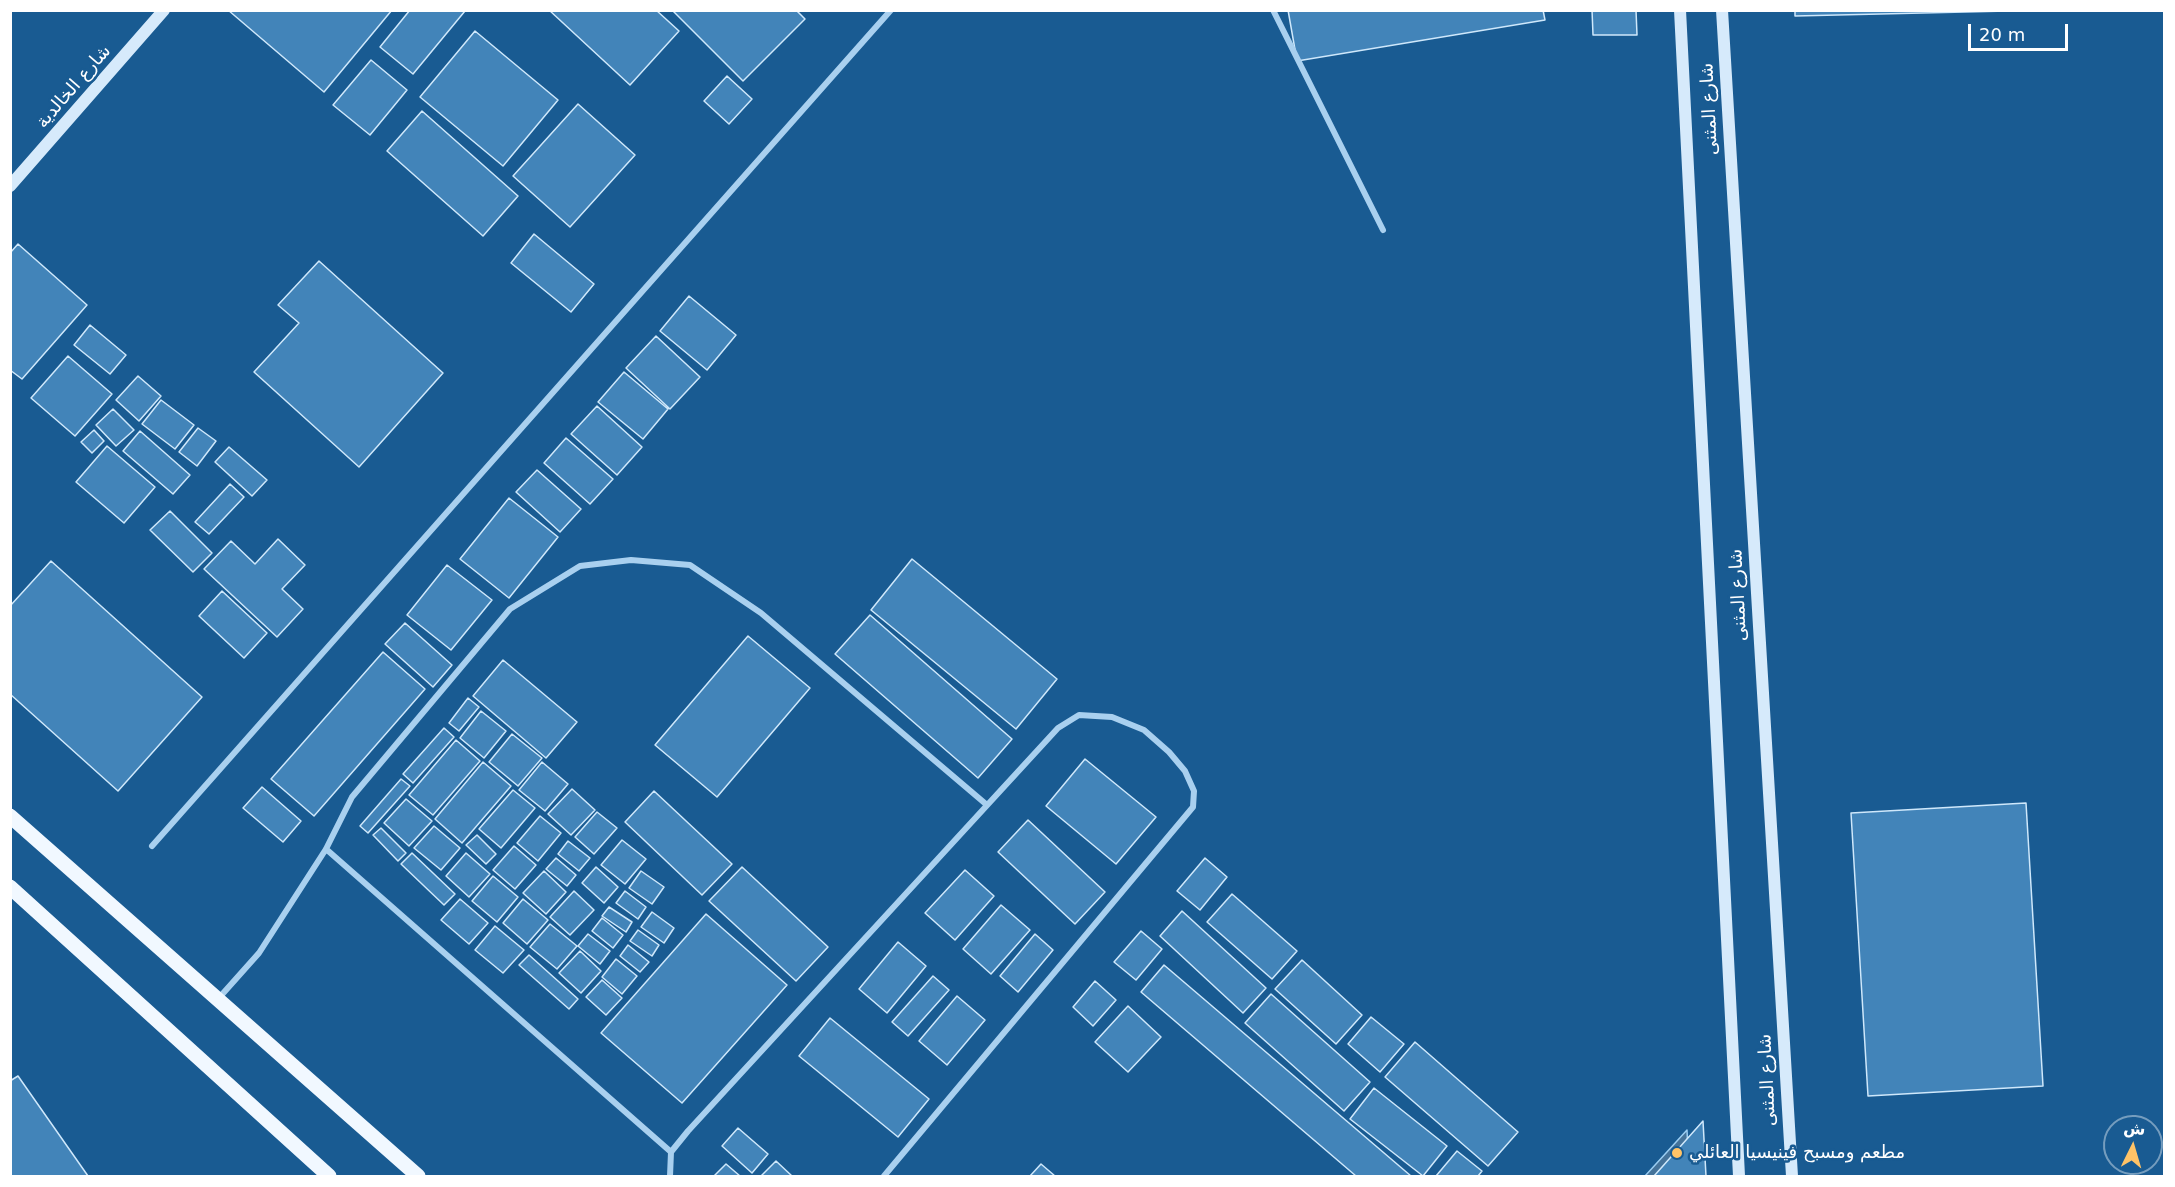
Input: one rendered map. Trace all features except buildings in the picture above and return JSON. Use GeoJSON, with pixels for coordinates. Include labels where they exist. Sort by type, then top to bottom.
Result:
{"type":"FeatureCollection","features":[{"type":"Feature","properties":{"kind":"main road"},"geometry":{"type":"LineString","coordinates":[[10,816],[418,1176]]}},
{"type":"Feature","properties":{"kind":"main road"},"geometry":{"type":"LineString","coordinates":[[10,887],[329,1176]]}},
{"type":"Feature","properties":{"kind":"street","name":"شارع الخالدية"},"geometry":{"type":"LineString","coordinates":[[10,186],[165,10]]}},
{"type":"Feature","properties":{"kind":"street"},"geometry":{"type":"LineString","coordinates":[[153,846],[891,10]]}},
{"type":"Feature","properties":{"kind":"street"},"geometry":{"type":"LineString","coordinates":[[1273,10],[1383,230]]}},
{"type":"Feature","properties":{"kind":"street","name":"شارع المثنى"},"geometry":{"type":"LineString","coordinates":[[1680,10],[1739,1176]]}},
{"type":"Feature","properties":{"kind":"street","name":"شارع المثنى"},"geometry":{"type":"LineString","coordinates":[[1722,10],[1792,1176]]}},
{"type":"Feature","properties":{"kind":"street"},"geometry":{"type":"LineString","coordinates":[[218,1000],[259,953],[326,849],[352,797],[510,609],[580,566],[631,560],[690,565],[761,613],[987,805]]}},
{"type":"Feature","properties":{"kind":"street"},"geometry":{"type":"LineString","coordinates":[[670,1176],[672,1152],[1058,728],[1079,715],[1112,717],[1144,730],[1185,771],[1194,791],[1193,807],[884,1176]]}},
{"type":"Feature","properties":{"kind":"street"},"geometry":{"type":"LineString","coordinates":[[326,849],[672,1152]]}},
{"type":"Feature","properties":{"kind":"water","name":"مطعم ومسبح فينيسيا العائلي"},"geometry":{"type":"Polygon","coordinates":[[[1687,1130],[1689,1176],[1645,1176],[1687,1130]]]}},
{"type":"Feature","properties":{"kind":"place","name":"مطعم ومسبح فينيسيا العائلي"},"geometry":{"type":"Point","coordinates":[1677,1153]}}]}
